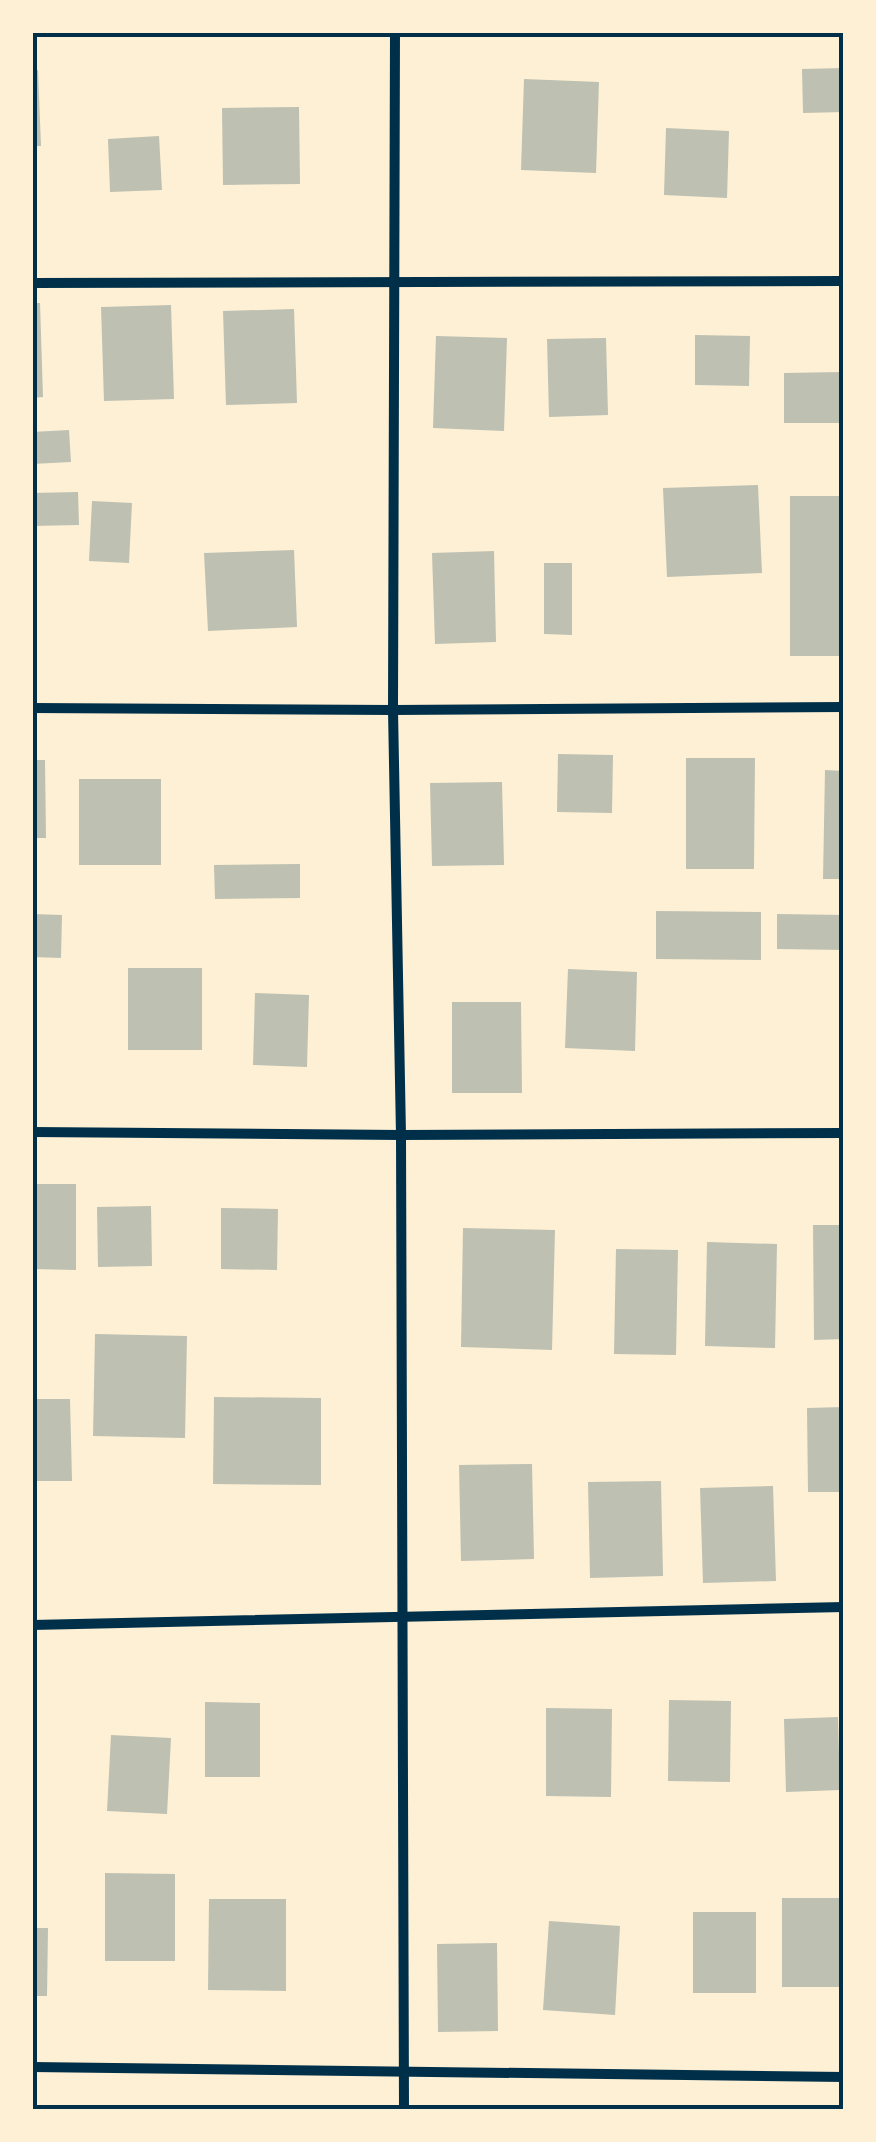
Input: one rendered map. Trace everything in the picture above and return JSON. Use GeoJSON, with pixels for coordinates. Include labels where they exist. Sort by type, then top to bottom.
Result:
{"type":"FeatureCollection","features":[{"type":"Feature","properties":{"kind":"street"},"geometry":{"type":"LineString","coordinates":[[395,32],[393,710],[401,1135],[404,2110]]}},
{"type":"Feature","properties":{"kind":"street"},"geometry":{"type":"LineString","coordinates":[[32,283],[844,280]]}},
{"type":"Feature","properties":{"kind":"street"},"geometry":{"type":"LineString","coordinates":[[32,708],[844,707]]}},
{"type":"Feature","properties":{"kind":"street"},"geometry":{"type":"LineString","coordinates":[[32,1132],[844,1133]]}},
{"type":"Feature","properties":{"kind":"street"},"geometry":{"type":"LineString","coordinates":[[32,1625],[844,1607]]}},
{"type":"Feature","properties":{"kind":"street"},"geometry":{"type":"LineString","coordinates":[[32,2067],[844,2077]]}},
{"type":"Feature","properties":{"kind":"building"},"geometry":{"type":"Polygon","coordinates":[[[844,68],[844,112],[803,113],[802,69],[844,68]]]}},
{"type":"Feature","properties":{"kind":"building"},"geometry":{"type":"Polygon","coordinates":[[[32,70],[38,70],[41,146],[32,146],[32,70]]]}},
{"type":"Feature","properties":{"kind":"building"},"geometry":{"type":"Polygon","coordinates":[[[524,79],[599,82],[596,173],[521,170],[524,79]]]}},
{"type":"Feature","properties":{"kind":"building"},"geometry":{"type":"Polygon","coordinates":[[[299,107],[300,184],[223,185],[222,108],[299,107]]]}},
{"type":"Feature","properties":{"kind":"building"},"geometry":{"type":"Polygon","coordinates":[[[666,128],[729,131],[727,198],[664,195],[666,128]]]}},
{"type":"Feature","properties":{"kind":"building"},"geometry":{"type":"Polygon","coordinates":[[[159,136],[162,190],[110,192],[108,139],[159,136]]]}},
{"type":"Feature","properties":{"kind":"building"},"geometry":{"type":"Polygon","coordinates":[[[32,303],[40,303],[43,397],[32,398],[32,303]]]}},
{"type":"Feature","properties":{"kind":"building"},"geometry":{"type":"Polygon","coordinates":[[[171,305],[174,399],[104,401],[101,307],[171,305]]]}},
{"type":"Feature","properties":{"kind":"building"},"geometry":{"type":"Polygon","coordinates":[[[294,309],[297,403],[226,405],[223,311],[294,309]]]}},
{"type":"Feature","properties":{"kind":"building"},"geometry":{"type":"Polygon","coordinates":[[[695,335],[750,336],[749,386],[695,385],[695,335]]]}},
{"type":"Feature","properties":{"kind":"building"},"geometry":{"type":"Polygon","coordinates":[[[436,336],[507,338],[504,431],[433,428],[436,336]]]}},
{"type":"Feature","properties":{"kind":"building"},"geometry":{"type":"Polygon","coordinates":[[[606,338],[608,415],[549,417],[547,339],[606,338]]]}},
{"type":"Feature","properties":{"kind":"building"},"geometry":{"type":"Polygon","coordinates":[[[842,372],[842,423],[784,423],[784,373],[842,372]]]}},
{"type":"Feature","properties":{"kind":"building"},"geometry":{"type":"Polygon","coordinates":[[[69,430],[71,462],[32,464],[32,432],[69,430]]]}},
{"type":"Feature","properties":{"kind":"building"},"geometry":{"type":"Polygon","coordinates":[[[758,485],[762,573],[667,577],[663,488],[758,485]]]}},
{"type":"Feature","properties":{"kind":"building"},"geometry":{"type":"Polygon","coordinates":[[[78,492],[79,525],[32,526],[32,493],[78,492]]]}},
{"type":"Feature","properties":{"kind":"building"},"geometry":{"type":"Polygon","coordinates":[[[790,496],[844,496],[844,656],[790,656],[790,496]]]}},
{"type":"Feature","properties":{"kind":"building"},"geometry":{"type":"Polygon","coordinates":[[[92,501],[132,503],[129,563],[89,561],[92,501]]]}},
{"type":"Feature","properties":{"kind":"building"},"geometry":{"type":"Polygon","coordinates":[[[294,550],[297,627],[208,631],[204,553],[294,550]]]}},
{"type":"Feature","properties":{"kind":"building"},"geometry":{"type":"Polygon","coordinates":[[[494,551],[496,642],[435,644],[432,553],[494,551]]]}},
{"type":"Feature","properties":{"kind":"building"},"geometry":{"type":"Polygon","coordinates":[[[544,563],[572,563],[572,635],[544,634],[544,563]]]}},
{"type":"Feature","properties":{"kind":"building"},"geometry":{"type":"Polygon","coordinates":[[[558,754],[613,755],[612,813],[557,812],[558,754]]]}},
{"type":"Feature","properties":{"kind":"building"},"geometry":{"type":"Polygon","coordinates":[[[686,758],[755,758],[754,869],[686,869],[686,758]]]}},
{"type":"Feature","properties":{"kind":"building"},"geometry":{"type":"Polygon","coordinates":[[[32,760],[45,760],[46,838],[32,838],[32,760]]]}},
{"type":"Feature","properties":{"kind":"building"},"geometry":{"type":"Polygon","coordinates":[[[825,770],[844,771],[844,879],[823,879],[825,770]]]}},
{"type":"Feature","properties":{"kind":"building"},"geometry":{"type":"Polygon","coordinates":[[[79,779],[161,779],[161,865],[79,865],[79,779]]]}},
{"type":"Feature","properties":{"kind":"building"},"geometry":{"type":"Polygon","coordinates":[[[502,782],[504,865],[432,866],[430,783],[502,782]]]}},
{"type":"Feature","properties":{"kind":"building"},"geometry":{"type":"Polygon","coordinates":[[[300,864],[300,898],[215,899],[214,865],[300,864]]]}},
{"type":"Feature","properties":{"kind":"building"},"geometry":{"type":"Polygon","coordinates":[[[656,911],[761,912],[761,960],[656,959],[656,911]]]}},
{"type":"Feature","properties":{"kind":"building"},"geometry":{"type":"Polygon","coordinates":[[[32,914],[62,915],[61,958],[32,957],[32,914]]]}},
{"type":"Feature","properties":{"kind":"building"},"geometry":{"type":"Polygon","coordinates":[[[777,914],[844,915],[844,950],[777,949],[777,914]]]}},
{"type":"Feature","properties":{"kind":"building"},"geometry":{"type":"Polygon","coordinates":[[[128,968],[202,968],[202,1050],[128,1050],[128,968]]]}},
{"type":"Feature","properties":{"kind":"building"},"geometry":{"type":"Polygon","coordinates":[[[568,969],[637,972],[635,1051],[565,1048],[568,969]]]}},
{"type":"Feature","properties":{"kind":"building"},"geometry":{"type":"Polygon","coordinates":[[[255,993],[309,995],[307,1067],[253,1065],[255,993]]]}},
{"type":"Feature","properties":{"kind":"building"},"geometry":{"type":"Polygon","coordinates":[[[452,1002],[521,1002],[522,1093],[452,1093],[452,1002]]]}},
{"type":"Feature","properties":{"kind":"building"},"geometry":{"type":"Polygon","coordinates":[[[32,1184],[76,1184],[76,1270],[32,1269],[32,1184]]]}},
{"type":"Feature","properties":{"kind":"building"},"geometry":{"type":"Polygon","coordinates":[[[151,1206],[152,1266],[98,1267],[97,1207],[151,1206]]]}},
{"type":"Feature","properties":{"kind":"building"},"geometry":{"type":"Polygon","coordinates":[[[221,1208],[278,1209],[277,1270],[221,1269],[221,1208]]]}},
{"type":"Feature","properties":{"kind":"building"},"geometry":{"type":"Polygon","coordinates":[[[813,1225],[844,1225],[844,1339],[814,1340],[813,1225]]]}},
{"type":"Feature","properties":{"kind":"building"},"geometry":{"type":"Polygon","coordinates":[[[463,1228],[555,1230],[552,1350],[461,1347],[463,1228]]]}},
{"type":"Feature","properties":{"kind":"building"},"geometry":{"type":"Polygon","coordinates":[[[707,1242],[777,1244],[775,1348],[705,1346],[707,1242]]]}},
{"type":"Feature","properties":{"kind":"building"},"geometry":{"type":"Polygon","coordinates":[[[616,1249],[678,1250],[676,1355],[614,1354],[616,1249]]]}},
{"type":"Feature","properties":{"kind":"building"},"geometry":{"type":"Polygon","coordinates":[[[95,1334],[187,1336],[185,1438],[93,1436],[95,1334]]]}},
{"type":"Feature","properties":{"kind":"building"},"geometry":{"type":"Polygon","coordinates":[[[214,1397],[321,1398],[321,1485],[213,1484],[214,1397]]]}},
{"type":"Feature","properties":{"kind":"building"},"geometry":{"type":"Polygon","coordinates":[[[32,1399],[70,1399],[72,1481],[32,1481],[32,1399]]]}},
{"type":"Feature","properties":{"kind":"building"},"geometry":{"type":"Polygon","coordinates":[[[844,1407],[844,1492],[808,1492],[807,1408],[844,1407]]]}},
{"type":"Feature","properties":{"kind":"building"},"geometry":{"type":"Polygon","coordinates":[[[532,1464],[534,1559],[461,1561],[459,1465],[532,1464]]]}},
{"type":"Feature","properties":{"kind":"building"},"geometry":{"type":"Polygon","coordinates":[[[661,1481],[663,1576],[590,1578],[588,1482],[661,1481]]]}},
{"type":"Feature","properties":{"kind":"building"},"geometry":{"type":"Polygon","coordinates":[[[773,1486],[776,1581],[703,1583],[700,1488],[773,1486]]]}},
{"type":"Feature","properties":{"kind":"building"},"geometry":{"type":"Polygon","coordinates":[[[669,1700],[731,1701],[730,1782],[668,1781],[669,1700]]]}},
{"type":"Feature","properties":{"kind":"building"},"geometry":{"type":"Polygon","coordinates":[[[205,1702],[260,1703],[260,1777],[205,1777],[205,1702]]]}},
{"type":"Feature","properties":{"kind":"building"},"geometry":{"type":"Polygon","coordinates":[[[546,1708],[612,1709],[611,1797],[546,1796],[546,1708]]]}},
{"type":"Feature","properties":{"kind":"building"},"geometry":{"type":"Polygon","coordinates":[[[838,1717],[840,1790],[786,1792],[784,1719],[838,1717]]]}},
{"type":"Feature","properties":{"kind":"building"},"geometry":{"type":"Polygon","coordinates":[[[111,1735],[171,1738],[167,1814],[107,1811],[111,1735]]]}},
{"type":"Feature","properties":{"kind":"building"},"geometry":{"type":"Polygon","coordinates":[[[105,1873],[175,1874],[175,1961],[105,1961],[105,1873]]]}},
{"type":"Feature","properties":{"kind":"building"},"geometry":{"type":"Polygon","coordinates":[[[782,1898],[844,1898],[844,1987],[782,1987],[782,1898]]]}},
{"type":"Feature","properties":{"kind":"building"},"geometry":{"type":"Polygon","coordinates":[[[209,1899],[286,1899],[286,1991],[208,1990],[209,1899]]]}},
{"type":"Feature","properties":{"kind":"building"},"geometry":{"type":"Polygon","coordinates":[[[693,1912],[756,1912],[756,1993],[693,1993],[693,1912]]]}},
{"type":"Feature","properties":{"kind":"building"},"geometry":{"type":"Polygon","coordinates":[[[549,1921],[620,1926],[615,2015],[543,2010],[549,1921]]]}},
{"type":"Feature","properties":{"kind":"building"},"geometry":{"type":"Polygon","coordinates":[[[32,1928],[48,1928],[47,1996],[32,1996],[32,1928]]]}},
{"type":"Feature","properties":{"kind":"building"},"geometry":{"type":"Polygon","coordinates":[[[497,1943],[498,2031],[438,2032],[437,1944],[497,1943]]]}}]}
